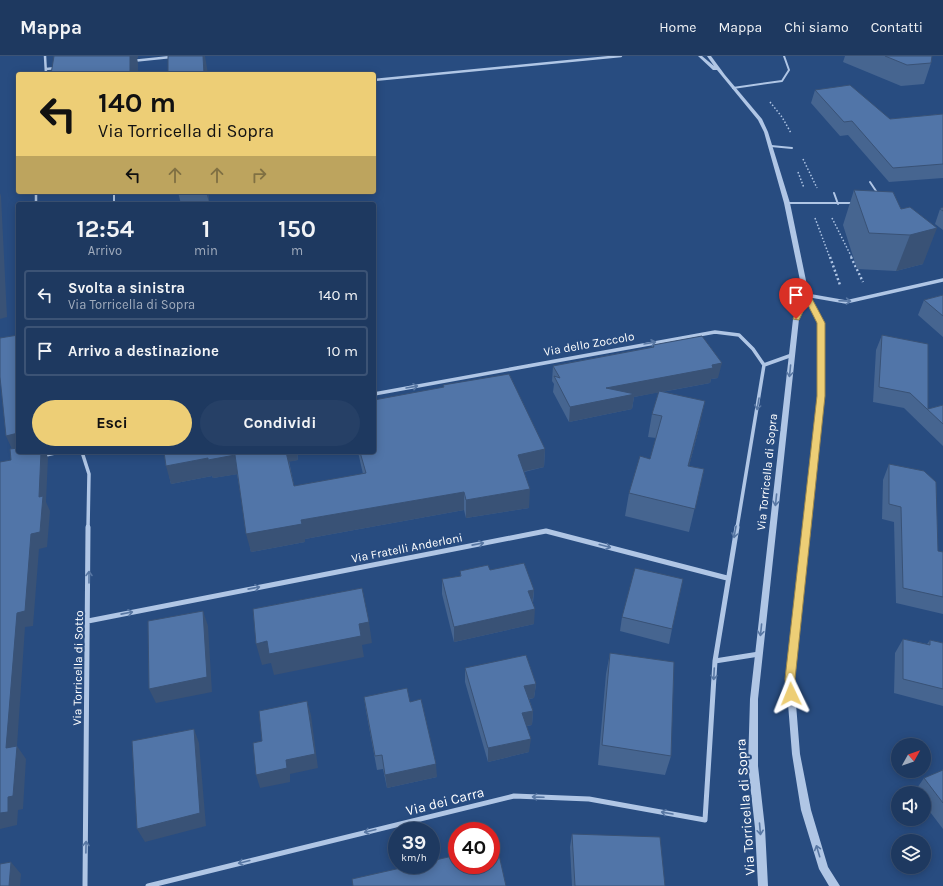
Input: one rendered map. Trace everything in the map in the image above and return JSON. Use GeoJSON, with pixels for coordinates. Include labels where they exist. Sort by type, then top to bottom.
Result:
{"type":"FeatureCollection","features":[{"type":"Feature","properties":{"kind":"street"},"geometry":{"type":"LineString","coordinates":[[46,56],[46,69],[62,68]]}},
{"type":"Feature","properties":{"kind":"street"},"geometry":{"type":"LineString","coordinates":[[376,80],[620,56]]}},
{"type":"Feature","properties":{"kind":"street"},"geometry":{"type":"LineString","coordinates":[[700,56],[723,76]]}},
{"type":"Feature","properties":{"kind":"street"},"geometry":{"type":"LineString","coordinates":[[709,56],[723,76],[760,120],[771,146],[787,203],[806,295],[821,323],[821,396],[790,679],[796,754],[806,810],[824,869],[835,886]]}},
{"type":"Feature","properties":{"kind":"street"},"geometry":{"type":"LineString","coordinates":[[131,61],[178,57]]}},
{"type":"Feature","properties":{"kind":"street"},"geometry":{"type":"LineString","coordinates":[[806,295],[846,302],[943,280]]}},
{"type":"Feature","properties":{"kind":"street","name":"Via Torricella di Sopra"},"geometry":{"type":"LineString","coordinates":[[763,886],[760,828],[753,766],[754,699],[796,319],[806,295]]}},
{"type":"Feature","properties":{"kind":"street","name":"Via dello Zoccolo"},"geometry":{"type":"LineString","coordinates":[[376,394],[715,332],[739,335],[753,349],[764,365]]}},
{"type":"Feature","properties":{"kind":"street"},"geometry":{"type":"LineString","coordinates":[[764,365],[792,355]]}},
{"type":"Feature","properties":{"kind":"street","name":"Via Torricella di Sopra"},"geometry":{"type":"LineString","coordinates":[[705,820],[715,661],[727,578],[764,365]]}},
{"type":"Feature","properties":{"kind":"street"},"geometry":{"type":"LineString","coordinates":[[37,457],[50,454]]}},
{"type":"Feature","properties":{"kind":"street","name":"Via Torricella di Sotto"},"geometry":{"type":"LineString","coordinates":[[83,454],[89,474],[86,886]]}},
{"type":"Feature","properties":{"kind":"street","name":"Via Fratelli Anderloni"},"geometry":{"type":"LineString","coordinates":[[88,621],[546,531],[727,578]]}},
{"type":"Feature","properties":{"kind":"street"},"geometry":{"type":"LineString","coordinates":[[715,661],[759,654]]}},
{"type":"Feature","properties":{"kind":"street","name":"Via dei Carra"},"geometry":{"type":"LineString","coordinates":[[148,886],[514,796],[589,799],[705,820]]}},
{"type":"Feature","properties":{"kind":"lane"},"geometry":{"type":"LineString","coordinates":[[733,88],[782,81],[789,70],[784,56]]}},
{"type":"Feature","properties":{"kind":"lane"},"geometry":{"type":"LineString","coordinates":[[771,146],[792,148]]}},
{"type":"Feature","properties":{"kind":"lane"},"geometry":{"type":"LineString","coordinates":[[870,182],[878,194]]}},
{"type":"Feature","properties":{"kind":"lane"},"geometry":{"type":"LineString","coordinates":[[834,193],[838,204]]}},
{"type":"Feature","properties":{"kind":"lane"},"geometry":{"type":"LineString","coordinates":[[114,194],[114,202]]}},
{"type":"Feature","properties":{"kind":"lane"},"geometry":{"type":"LineString","coordinates":[[787,203],[838,204],[860,202]]}},
{"type":"Feature","properties":{"kind":"path"},"geometry":{"type":"LineString","coordinates":[[802,155],[819,192]]}},
{"type":"Feature","properties":{"kind":"path"},"geometry":{"type":"LineString","coordinates":[[828,211],[870,297]]}},
{"type":"Feature","properties":{"kind":"building"},"geometry":{"type":"Polygon","coordinates":[[[54,56],[130,56],[130,72],[51,72],[54,56]]]}},
{"type":"Feature","properties":{"kind":"building"},"geometry":{"type":"Polygon","coordinates":[[[168,56],[203,56],[204,72],[168,72],[168,56]]]}},
{"type":"Feature","properties":{"kind":"building"},"geometry":{"type":"Polygon","coordinates":[[[885,56],[932,56],[931,63],[907,65],[885,56]]]}},
{"type":"Feature","properties":{"kind":"building"},"geometry":{"type":"Polygon","coordinates":[[[850,85],[890,119],[943,114],[943,164],[893,168],[852,121],[844,122],[815,90],[850,85]]]}},
{"type":"Feature","properties":{"kind":"building"},"geometry":{"type":"Polygon","coordinates":[[[854,190],[893,192],[901,209],[910,207],[937,228],[910,235],[869,233],[854,190]]]}},
{"type":"Feature","properties":{"kind":"building"},"geometry":{"type":"Polygon","coordinates":[[[943,295],[943,316],[924,300],[943,295]]]}},
{"type":"Feature","properties":{"kind":"building"},"geometry":{"type":"Polygon","coordinates":[[[16,335],[16,434],[6,436],[0,377],[0,338],[16,335]]]}},
{"type":"Feature","properties":{"kind":"building"},"geometry":{"type":"Polygon","coordinates":[[[882,335],[928,344],[928,409],[943,405],[943,424],[910,393],[879,387],[882,335]]]}},
{"type":"Feature","properties":{"kind":"building"},"geometry":{"type":"Polygon","coordinates":[[[702,336],[722,363],[712,365],[713,368],[606,388],[635,394],[570,407],[554,376],[560,378],[553,366],[654,347],[653,345],[702,336]]]}},
{"type":"Feature","properties":{"kind":"building"},"geometry":{"type":"Polygon","coordinates":[[[509,374],[545,449],[518,455],[530,489],[466,500],[464,492],[301,520],[302,524],[246,534],[235,455],[208,460],[208,458],[166,466],[164,454],[286,454],[294,486],[366,473],[361,454],[376,454],[376,400],[444,387],[443,385],[509,374]]]}},
{"type":"Feature","properties":{"kind":"building"},"geometry":{"type":"Polygon","coordinates":[[[659,391],[705,401],[688,466],[704,469],[695,509],[629,493],[640,456],[650,459],[662,416],[652,414],[659,391]]]}},
{"type":"Feature","properties":{"kind":"building"},"geometry":{"type":"Polygon","coordinates":[[[16,448],[16,454],[41,454],[39,497],[43,496],[40,532],[31,534],[25,611],[17,613],[6,748],[17,746],[13,796],[8,797],[8,812],[0,813],[0,462],[11,460],[10,449],[16,448]]]}},
{"type":"Feature","properties":{"kind":"building"},"geometry":{"type":"Polygon","coordinates":[[[889,464],[924,471],[936,482],[938,551],[943,552],[943,597],[903,588],[901,507],[889,504],[889,464]]]}},
{"type":"Feature","properties":{"kind":"building"},"geometry":{"type":"Polygon","coordinates":[[[524,563],[534,590],[528,591],[535,609],[454,627],[442,579],[461,576],[460,571],[488,565],[490,570],[524,563]]]}},
{"type":"Feature","properties":{"kind":"building"},"geometry":{"type":"Polygon","coordinates":[[[635,568],[683,579],[672,629],[622,617],[635,568]]]}},
{"type":"Feature","properties":{"kind":"building"},"geometry":{"type":"Polygon","coordinates":[[[362,588],[369,622],[359,624],[361,636],[269,654],[267,641],[256,644],[253,609],[362,588]]]}},
{"type":"Feature","properties":{"kind":"building"},"geometry":{"type":"Polygon","coordinates":[[[203,611],[207,677],[149,689],[148,621],[203,611]]]}},
{"type":"Feature","properties":{"kind":"building"},"geometry":{"type":"Polygon","coordinates":[[[903,639],[930,645],[930,640],[943,643],[943,689],[903,679],[903,639]]]}},
{"type":"Feature","properties":{"kind":"building"},"geometry":{"type":"Polygon","coordinates":[[[610,653],[674,662],[671,756],[602,745],[610,653]]]}},
{"type":"Feature","properties":{"kind":"building"},"geometry":{"type":"Polygon","coordinates":[[[526,655],[536,684],[524,686],[533,711],[522,713],[531,739],[488,748],[465,668],[526,655]]]}},
{"type":"Feature","properties":{"kind":"building"},"geometry":{"type":"Polygon","coordinates":[[[407,688],[410,702],[421,699],[436,764],[385,775],[382,755],[375,756],[364,697],[407,688]]]}},
{"type":"Feature","properties":{"kind":"building"},"geometry":{"type":"Polygon","coordinates":[[[307,701],[315,754],[286,760],[287,768],[256,775],[253,743],[262,741],[259,711],[307,701]]]}},
{"type":"Feature","properties":{"kind":"building"},"geometry":{"type":"Polygon","coordinates":[[[194,729],[200,813],[137,829],[132,741],[194,729]]]}},
{"type":"Feature","properties":{"kind":"building"},"geometry":{"type":"Polygon","coordinates":[[[943,770],[943,803],[924,778],[931,778],[931,775],[943,770]]]}},
{"type":"Feature","properties":{"kind":"building"},"geometry":{"type":"Polygon","coordinates":[[[572,834],[660,837],[665,886],[575,886],[572,834]]]}},
{"type":"Feature","properties":{"kind":"building"},"geometry":{"type":"Polygon","coordinates":[[[448,857],[448,874],[500,874],[500,859],[506,886],[353,886],[352,879],[388,871],[388,874],[440,874],[440,859],[448,857]]]}},
{"type":"Feature","properties":{"kind":"building"},"geometry":{"type":"Polygon","coordinates":[[[11,862],[9,886],[0,886],[0,864],[11,862]]]}},
{"type":"Feature","properties":{"kind":"route"},"geometry":{"type":"LineString","coordinates":[[791,694],[790,679],[821,396],[821,323],[806,295],[796,319]]}}]}
